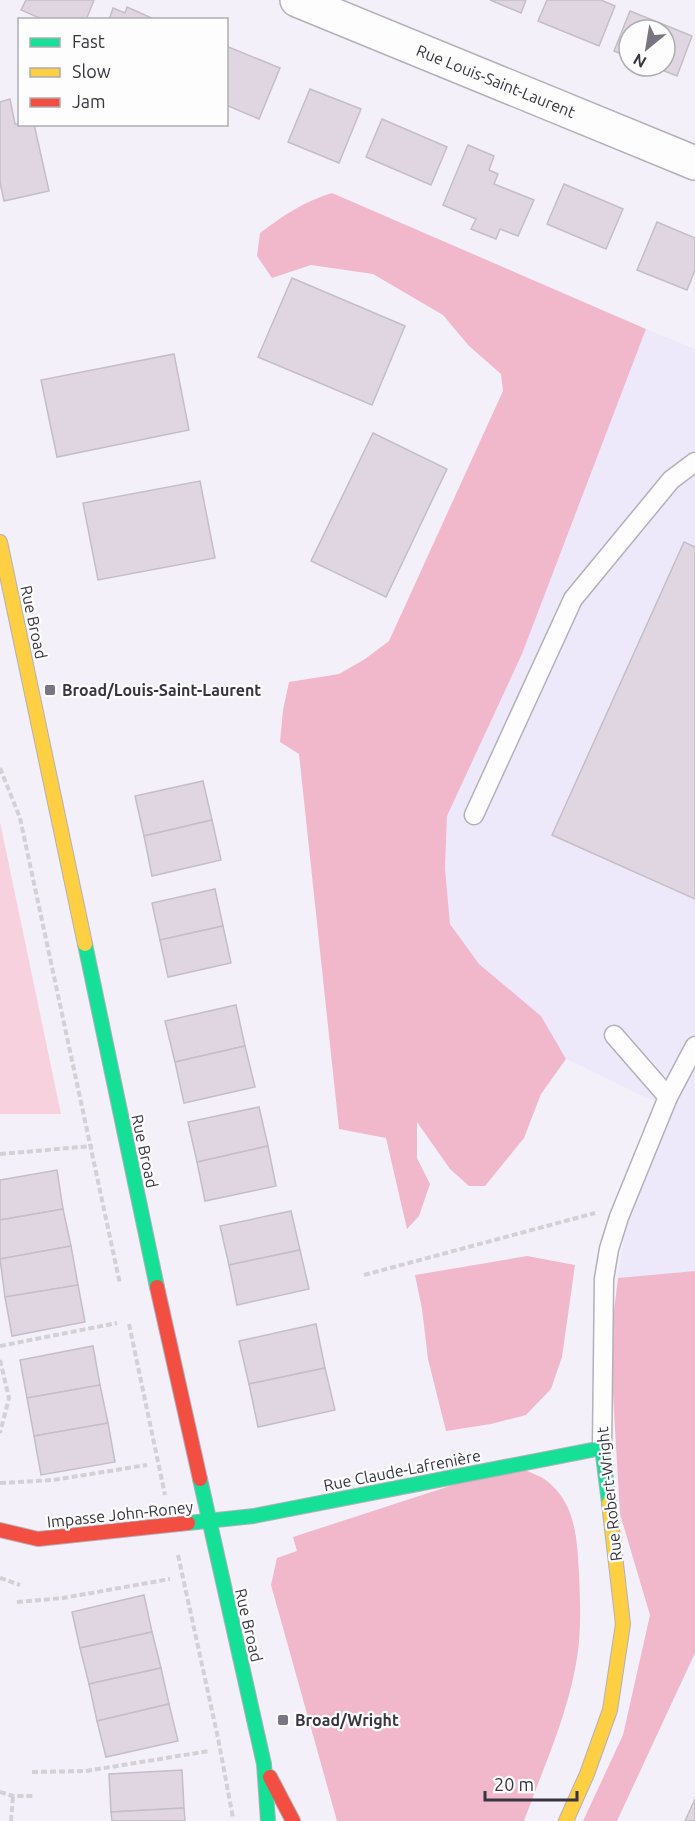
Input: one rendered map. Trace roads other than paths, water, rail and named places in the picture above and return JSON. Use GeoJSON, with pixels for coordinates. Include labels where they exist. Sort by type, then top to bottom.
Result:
{"type":"FeatureCollection","features":[{"type":"Feature","properties":{"kind":"street","name":"Rue Louis-Saint-Laurent"},"geometry":{"type":"LineString","coordinates":[[297,0],[695,163]]}},
{"type":"Feature","properties":{"kind":"street","name":"Rue Broad"},"geometry":{"type":"LineString","coordinates":[[0,542],[126,1142],[264,1764],[267,1821]]}},
{"type":"Feature","properties":{"kind":"street","name":"Rue Claude-Lafrenière"},"geometry":{"type":"LineString","coordinates":[[209,1521],[254,1516],[602,1448]]}},
{"type":"Feature","properties":{"kind":"street","name":"Rue Robert-Wright"},"geometry":{"type":"LineString","coordinates":[[566,1821],[587,1774],[610,1710],[623,1624],[602,1448]]}},
{"type":"Feature","properties":{"kind":"street","name":"Impasse John-Roney"},"geometry":{"type":"LineString","coordinates":[[0,1530],[38,1539],[209,1521]]}},
{"type":"Feature","properties":{"kind":"street","name":"Rue Broad"},"geometry":{"type":"LineString","coordinates":[[264,1764],[292,1821]]}},
{"type":"Feature","properties":{"kind":"lane"},"geometry":{"type":"LineString","coordinates":[[474,815],[573,598],[671,480],[695,462]]}},
{"type":"Feature","properties":{"kind":"lane"},"geometry":{"type":"LineString","coordinates":[[614,1035],[668,1097]]}},
{"type":"Feature","properties":{"kind":"lane","name":"Rue Robert-Wright"},"geometry":{"type":"LineString","coordinates":[[602,1448],[604,1280],[609,1249],[619,1217],[668,1097],[695,1046]]}},
{"type":"Feature","properties":{"kind":"place","name":"Broad/Louis-Saint-Laurent"},"geometry":{"type":"Point","coordinates":[50,690]}},
{"type":"Feature","properties":{"kind":"place","name":"Broad/Wright"},"geometry":{"type":"Point","coordinates":[283,1720]}}]}
